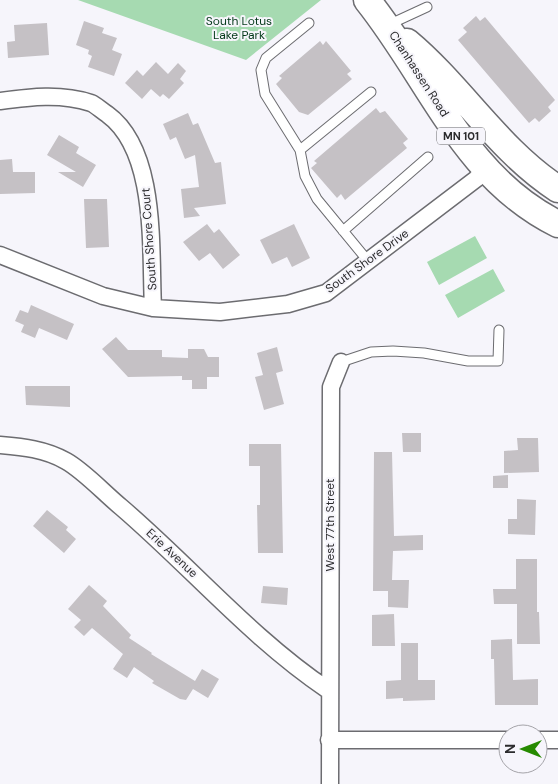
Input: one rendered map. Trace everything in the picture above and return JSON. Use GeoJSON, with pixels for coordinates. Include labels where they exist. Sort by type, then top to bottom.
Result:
{"type":"FeatureCollection","features":[{"type":"Feature","properties":{"kind":"main road","name":"Chanhassen Road"},"geometry":{"type":"LineString","coordinates":[[367,0],[387,25],[423,85],[485,170],[504,188],[558,224]]}},
{"type":"Feature","properties":{"kind":"main road","name":"Chanhassen Road"},"geometry":{"type":"LineString","coordinates":[[387,25],[421,54],[520,161],[558,189]]}},
{"type":"Feature","properties":{"kind":"street","name":"South Shore Court"},"geometry":{"type":"LineString","coordinates":[[0,101],[39,95],[70,99],[92,104],[116,121],[134,146],[145,179],[153,308]]}},
{"type":"Feature","properties":{"kind":"street","name":"South Shore Drive"},"geometry":{"type":"LineString","coordinates":[[0,255],[103,296],[153,308],[220,312],[288,304],[326,293],[485,170]]}},
{"type":"Feature","properties":{"kind":"street","name":"West 77th Street"},"geometry":{"type":"LineString","coordinates":[[329,740],[331,387],[341,362]]}},
{"type":"Feature","properties":{"kind":"street","name":"Erie Avenue"},"geometry":{"type":"LineString","coordinates":[[0,445],[31,447],[66,461],[168,548],[282,656],[328,690]]}},
{"type":"Feature","properties":{"kind":"street"},"geometry":{"type":"LineString","coordinates":[[330,784],[329,740],[498,740]]}},
{"type":"Feature","properties":{"kind":"lane"},"geometry":{"type":"LineString","coordinates":[[387,25],[427,7]]}},
{"type":"Feature","properties":{"kind":"lane"},"geometry":{"type":"LineString","coordinates":[[309,23],[266,58],[261,70],[265,94],[300,150],[305,176],[316,199],[368,261]]}},
{"type":"Feature","properties":{"kind":"lane"},"geometry":{"type":"LineString","coordinates":[[300,150],[371,92]]}},
{"type":"Feature","properties":{"kind":"lane"},"geometry":{"type":"LineString","coordinates":[[343,231],[428,158]]}},
{"type":"Feature","properties":{"kind":"lane"},"geometry":{"type":"LineString","coordinates":[[341,362],[371,352],[393,350],[468,361],[498,361],[499,330]]}},
{"type":"Feature","properties":{"kind":"green space","name":"South Lotus Lake Park"},"geometry":{"type":"Polygon","coordinates":[[[78,0],[321,0],[246,60],[78,0]]]}},
{"type":"Feature","properties":{"kind":"green space"},"geometry":{"type":"Polygon","coordinates":[[[475,236],[487,258],[439,285],[427,262],[475,236]]]}},
{"type":"Feature","properties":{"kind":"green space"},"geometry":{"type":"Polygon","coordinates":[[[493,269],[505,291],[458,318],[445,295],[493,269]]]}},
{"type":"Feature","properties":{"kind":"building"},"geometry":{"type":"Polygon","coordinates":[[[476,16],[480,21],[485,17],[555,100],[548,107],[551,111],[539,122],[535,118],[529,123],[458,40],[467,32],[463,28],[476,16]]]}},
{"type":"Feature","properties":{"kind":"building"},"geometry":{"type":"Polygon","coordinates":[[[84,21],[104,28],[102,33],[117,38],[112,50],[122,54],[114,76],[88,67],[92,56],[88,54],[89,50],[76,45],[84,21]]]}},
{"type":"Feature","properties":{"kind":"building"},"geometry":{"type":"Polygon","coordinates":[[[47,23],[49,55],[8,58],[7,42],[15,41],[14,25],[47,23]]]}},
{"type":"Feature","properties":{"kind":"building"},"geometry":{"type":"Polygon","coordinates":[[[320,41],[323,45],[326,41],[351,71],[347,74],[352,79],[308,115],[299,112],[276,84],[282,78],[279,76],[320,41]]]}},
{"type":"Feature","properties":{"kind":"building"},"geometry":{"type":"Polygon","coordinates":[[[156,62],[168,74],[178,63],[186,71],[180,79],[184,83],[169,99],[163,94],[160,97],[151,89],[142,99],[125,83],[137,70],[143,76],[156,62]]]}},
{"type":"Feature","properties":{"kind":"building"},"geometry":{"type":"Polygon","coordinates":[[[376,108],[380,113],[385,111],[408,139],[403,143],[407,148],[345,200],[341,194],[337,198],[311,168],[317,163],[314,161],[376,108]]]}},
{"type":"Feature","properties":{"kind":"building"},"geometry":{"type":"Polygon","coordinates":[[[188,113],[193,125],[198,123],[215,163],[221,162],[226,204],[194,208],[200,216],[184,218],[181,189],[199,187],[195,155],[185,159],[176,137],[170,140],[163,124],[188,113]]]}},
{"type":"Feature","properties":{"kind":"building"},"geometry":{"type":"Polygon","coordinates":[[[59,135],[79,147],[76,153],[96,165],[83,187],[58,172],[76,172],[47,155],[59,135]]]}},
{"type":"Feature","properties":{"kind":"building"},"geometry":{"type":"Polygon","coordinates":[[[12,159],[13,172],[35,172],[35,193],[0,194],[0,160],[12,159]]]}},
{"type":"Feature","properties":{"kind":"building"},"geometry":{"type":"Polygon","coordinates":[[[84,199],[107,199],[109,247],[86,248],[84,199]]]}},
{"type":"Feature","properties":{"kind":"building"},"geometry":{"type":"Polygon","coordinates":[[[207,224],[214,233],[219,229],[240,255],[223,269],[210,253],[199,261],[183,242],[207,224]]]}},
{"type":"Feature","properties":{"kind":"building"},"geometry":{"type":"Polygon","coordinates":[[[294,224],[310,258],[292,267],[287,257],[272,264],[260,240],[294,224]]]}},
{"type":"Feature","properties":{"kind":"building"},"geometry":{"type":"Polygon","coordinates":[[[31,305],[74,324],[67,340],[39,328],[35,338],[21,332],[24,325],[15,321],[20,310],[28,313],[31,305]]]}},
{"type":"Feature","properties":{"kind":"building"},"geometry":{"type":"Polygon","coordinates":[[[116,337],[128,350],[162,350],[162,357],[188,358],[188,349],[204,349],[208,357],[219,357],[219,377],[207,377],[207,389],[192,389],[192,380],[182,380],[182,376],[128,377],[102,349],[116,337]]]}},
{"type":"Feature","properties":{"kind":"building"},"geometry":{"type":"Polygon","coordinates":[[[277,347],[283,371],[276,373],[284,404],[264,410],[255,377],[263,375],[257,353],[277,347]]]}},
{"type":"Feature","properties":{"kind":"building"},"geometry":{"type":"Polygon","coordinates":[[[25,386],[70,386],[70,407],[26,405],[25,386]]]}},
{"type":"Feature","properties":{"kind":"building"},"geometry":{"type":"Polygon","coordinates":[[[402,433],[421,433],[421,452],[403,452],[402,433]]]}},
{"type":"Feature","properties":{"kind":"building"},"geometry":{"type":"Polygon","coordinates":[[[517,438],[538,438],[539,472],[504,473],[504,451],[518,450],[517,438]]]}},
{"type":"Feature","properties":{"kind":"building"},"geometry":{"type":"Polygon","coordinates":[[[249,444],[281,444],[283,553],[258,553],[257,505],[260,505],[260,466],[249,466],[249,444]]]}},
{"type":"Feature","properties":{"kind":"building"},"geometry":{"type":"Polygon","coordinates":[[[374,452],[392,452],[394,536],[423,535],[423,550],[393,551],[392,580],[409,580],[408,608],[388,607],[388,591],[373,591],[374,452]]]}},
{"type":"Feature","properties":{"kind":"building"},"geometry":{"type":"Polygon","coordinates":[[[508,475],[508,488],[493,488],[493,476],[508,475]]]}},
{"type":"Feature","properties":{"kind":"building"},"geometry":{"type":"Polygon","coordinates":[[[517,499],[536,500],[535,535],[508,534],[508,519],[517,519],[517,499]]]}},
{"type":"Feature","properties":{"kind":"building"},"geometry":{"type":"Polygon","coordinates":[[[47,510],[68,527],[66,530],[76,539],[64,553],[33,526],[47,510]]]}},
{"type":"Feature","properties":{"kind":"building"},"geometry":{"type":"Polygon","coordinates":[[[516,559],[537,559],[537,612],[539,612],[540,644],[517,644],[517,604],[494,604],[493,589],[516,589],[516,559]]]}},
{"type":"Feature","properties":{"kind":"building"},"geometry":{"type":"Polygon","coordinates":[[[89,585],[107,601],[103,606],[131,635],[129,638],[151,654],[195,681],[202,669],[219,679],[208,698],[193,689],[186,700],[180,699],[152,683],[154,681],[134,667],[127,678],[113,669],[123,654],[92,628],[84,636],[74,627],[81,620],[68,609],[89,585]]]}},
{"type":"Feature","properties":{"kind":"building"},"geometry":{"type":"Polygon","coordinates":[[[263,586],[288,588],[287,605],[261,603],[263,586]]]}},
{"type":"Feature","properties":{"kind":"building"},"geometry":{"type":"Polygon","coordinates":[[[394,614],[395,646],[372,646],[372,615],[394,614]]]}},
{"type":"Feature","properties":{"kind":"building"},"geometry":{"type":"Polygon","coordinates":[[[512,639],[513,680],[538,679],[538,705],[495,705],[494,659],[491,659],[491,640],[512,639]]]}},
{"type":"Feature","properties":{"kind":"building"},"geometry":{"type":"Polygon","coordinates":[[[401,643],[418,643],[418,680],[435,680],[435,700],[403,701],[403,698],[386,699],[386,681],[401,680],[401,643]]]}}]}
